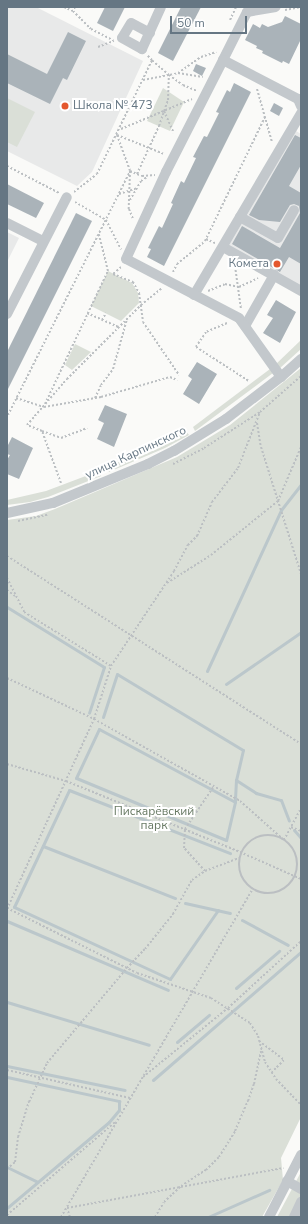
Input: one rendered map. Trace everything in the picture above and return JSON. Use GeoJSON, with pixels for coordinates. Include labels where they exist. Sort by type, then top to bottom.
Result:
{"type":"FeatureCollection","features":[{"type":"Feature","properties":{"kind":"street"},"geometry":{"type":"LineString","coordinates":[[150,33],[131,23],[118,39],[142,49],[150,33],[161,7]]}},
{"type":"Feature","properties":{"kind":"street"},"geometry":{"type":"LineString","coordinates":[[276,7],[247,12],[221,56],[217,71],[166,172],[126,259],[242,322],[281,377]]}},
{"type":"Feature","properties":{"kind":"street"},"geometry":{"type":"LineString","coordinates":[[221,56],[254,76],[300,100]]}},
{"type":"Feature","properties":{"kind":"street"},"geometry":{"type":"LineString","coordinates":[[194,296],[301,112]]}},
{"type":"Feature","properties":{"kind":"street"},"geometry":{"type":"LineString","coordinates":[[7,314],[43,241],[67,197]]}},
{"type":"Feature","properties":{"kind":"street"},"geometry":{"type":"LineString","coordinates":[[240,217],[278,238],[294,210]]}},
{"type":"Feature","properties":{"kind":"street"},"geometry":{"type":"LineString","coordinates":[[7,223],[43,241]]}},
{"type":"Feature","properties":{"kind":"street"},"geometry":{"type":"LineString","coordinates":[[223,247],[301,291]]}},
{"type":"Feature","properties":{"kind":"street"},"geometry":{"type":"LineString","coordinates":[[242,322],[272,274]]}},
{"type":"Feature","properties":{"kind":"street","name":"улица Карпинского"},"geometry":{"type":"LineString","coordinates":[[7,513],[53,503],[142,467],[180,448],[226,419],[281,377],[301,359]]}},
{"type":"Feature","properties":{"kind":"street"},"geometry":{"type":"LineString","coordinates":[[269,1217],[301,1155]]}},
{"type":"Feature","properties":{"kind":"street"},"geometry":{"type":"LineString","coordinates":[[287,1181],[301,1189]]}},
{"type":"Feature","properties":{"kind":"street"},"geometry":{"type":"LineString","coordinates":[[294,1217],[301,1202]]}},
{"type":"Feature","properties":{"kind":"path"},"geometry":{"type":"LineString","coordinates":[[64,7],[73,11],[91,29],[118,39]]}},
{"type":"Feature","properties":{"kind":"path"},"geometry":{"type":"LineString","coordinates":[[73,11],[75,7]]}},
{"type":"Feature","properties":{"kind":"path"},"geometry":{"type":"LineString","coordinates":[[98,47],[118,39]]}},
{"type":"Feature","properties":{"kind":"path"},"geometry":{"type":"LineString","coordinates":[[142,49],[169,75],[183,85],[205,94]]}},
{"type":"Feature","properties":{"kind":"path"},"geometry":{"type":"LineString","coordinates":[[178,73],[201,57],[221,56]]}},
{"type":"Feature","properties":{"kind":"path"},"geometry":{"type":"LineString","coordinates":[[67,197],[97,174],[152,60]]}},
{"type":"Feature","properties":{"kind":"path"},"geometry":{"type":"LineString","coordinates":[[143,80],[178,73],[202,77],[217,71]]}},
{"type":"Feature","properties":{"kind":"path"},"geometry":{"type":"LineString","coordinates":[[137,174],[168,100],[169,75]]}},
{"type":"Feature","properties":{"kind":"path"},"geometry":{"type":"LineString","coordinates":[[254,76],[276,155]]}},
{"type":"Feature","properties":{"kind":"path"},"geometry":{"type":"LineString","coordinates":[[120,129],[205,94]]}},
{"type":"Feature","properties":{"kind":"path"},"geometry":{"type":"LineString","coordinates":[[164,111],[179,146]]}},
{"type":"Feature","properties":{"kind":"path"},"geometry":{"type":"LineString","coordinates":[[87,428],[61,438],[27,425],[67,378],[118,327],[141,305],[169,283],[177,264],[205,241],[265,117]]}},
{"type":"Feature","properties":{"kind":"path"},"geometry":{"type":"LineString","coordinates":[[117,135],[173,158]]}},
{"type":"Feature","properties":{"kind":"path"},"geometry":{"type":"LineString","coordinates":[[117,135],[130,171],[129,209],[139,230]]}},
{"type":"Feature","properties":{"kind":"path"},"geometry":{"type":"LineString","coordinates":[[7,166],[67,197],[106,220],[126,259],[119,270],[113,274]]}},
{"type":"Feature","properties":{"kind":"path"},"geometry":{"type":"LineString","coordinates":[[130,171],[148,176],[166,172]]}},
{"type":"Feature","properties":{"kind":"path"},"geometry":{"type":"LineString","coordinates":[[8,415],[130,171]]}},
{"type":"Feature","properties":{"kind":"path"},"geometry":{"type":"LineString","coordinates":[[129,201],[141,181],[148,176]]}},
{"type":"Feature","properties":{"kind":"path"},"geometry":{"type":"LineString","coordinates":[[119,194],[137,188]]}},
{"type":"Feature","properties":{"kind":"path"},"geometry":{"type":"LineString","coordinates":[[43,407],[107,272],[99,234]]}},
{"type":"Feature","properties":{"kind":"path"},"geometry":{"type":"LineString","coordinates":[[234,259],[239,287],[242,322],[206,332],[196,348],[249,381]]}},
{"type":"Feature","properties":{"kind":"path"},"geometry":{"type":"LineString","coordinates":[[107,272],[133,282],[139,293],[143,322],[179,375]]}},
{"type":"Feature","properties":{"kind":"path"},"geometry":{"type":"LineString","coordinates":[[194,296],[225,284],[239,287],[272,274]]}},
{"type":"Feature","properties":{"kind":"path"},"geometry":{"type":"LineString","coordinates":[[87,313],[118,327]]}},
{"type":"Feature","properties":{"kind":"path"},"geometry":{"type":"LineString","coordinates":[[102,320],[106,313]]}},
{"type":"Feature","properties":{"kind":"path"},"geometry":{"type":"LineString","coordinates":[[95,398],[101,385],[113,369],[128,318]]}},
{"type":"Feature","properties":{"kind":"path"},"geometry":{"type":"LineString","coordinates":[[16,398],[43,407],[95,398],[170,377],[177,380]]}},
{"type":"Feature","properties":{"kind":"path"},"geometry":{"type":"LineString","coordinates":[[260,412],[238,468],[212,502],[197,536],[188,545],[166,584],[111,666],[94,719],[7,908],[127,968],[191,993],[211,998],[250,1022],[258,1036],[265,1062],[301,1105]]}},
{"type":"Feature","properties":{"kind":"path"},"geometry":{"type":"LineString","coordinates":[[256,422],[261,448],[301,574]]}},
{"type":"Feature","properties":{"kind":"path"},"geometry":{"type":"LineString","coordinates":[[42,431],[61,483]]}},
{"type":"Feature","properties":{"kind":"path"},"geometry":{"type":"LineString","coordinates":[[166,584],[211,555],[278,501],[301,447]]}},
{"type":"Feature","properties":{"kind":"path"},"geometry":{"type":"LineString","coordinates":[[7,556],[301,744]]}},
{"type":"Feature","properties":{"kind":"path"},"geometry":{"type":"LineString","coordinates":[[7,578],[24,612],[111,666]]}},
{"type":"Feature","properties":{"kind":"path"},"geometry":{"type":"LineString","coordinates":[[7,590],[16,596]]}},
{"type":"Feature","properties":{"kind":"path"},"geometry":{"type":"LineString","coordinates":[[7,678],[94,719],[240,801],[284,840],[293,850],[296,858],[297,867],[294,876],[289,883],[281,889],[272,892],[262,892],[253,888],[241,875],[240,852],[248,843],[264,835],[272,835],[284,840]]}},
{"type":"Feature","properties":{"kind":"path"},"geometry":{"type":"LineString","coordinates":[[7,764],[66,781],[185,829],[301,879]]}},
{"type":"Feature","properties":{"kind":"path"},"geometry":{"type":"LineString","coordinates":[[205,871],[184,848],[185,829],[214,786]]}},
{"type":"Feature","properties":{"kind":"path"},"geometry":{"type":"LineString","coordinates":[[284,840],[301,808]]}},
{"type":"Feature","properties":{"kind":"path"},"geometry":{"type":"LineString","coordinates":[[291,827],[301,831]]}},
{"type":"Feature","properties":{"kind":"path"},"geometry":{"type":"LineString","coordinates":[[7,1169],[15,1162],[18,1136],[40,1076],[47,1063],[127,968],[145,950],[173,914],[192,880],[205,871],[240,858]]}},
{"type":"Feature","properties":{"kind":"path"},"geometry":{"type":"LineString","coordinates":[[61,1217],[253,888]]}},
{"type":"Feature","properties":{"kind":"path"},"geometry":{"type":"LineString","coordinates":[[142,1078],[228,1008],[301,941]]}},
{"type":"Feature","properties":{"kind":"path"},"geometry":{"type":"LineString","coordinates":[[259,1041],[284,1060],[272,1072]]}},
{"type":"Feature","properties":{"kind":"path"},"geometry":{"type":"LineString","coordinates":[[155,1217],[164,1202],[181,1186],[206,1170],[219,1157],[235,1131],[254,1084],[261,1050]]}},
{"type":"Feature","properties":{"kind":"path"},"geometry":{"type":"LineString","coordinates":[[7,1070],[40,1076],[130,1098]]}},
{"type":"Feature","properties":{"kind":"path"},"geometry":{"type":"LineString","coordinates":[[7,1215],[118,1120]]}},
{"type":"Feature","properties":{"kind":"path"},"geometry":{"type":"LineString","coordinates":[[67,1208],[295,1165]]}},
{"type":"Feature","properties":{"kind":"path"},"geometry":{"type":"LineString","coordinates":[[67,1208],[70,1217]]}},
{"type":"Feature","properties":{"kind":"shaded area","name":"Школа № 473"},"geometry":{"type":"Polygon","coordinates":[[[7,7],[36,7],[143,61],[92,172],[77,186],[7,151],[7,7]]]}},
{"type":"Feature","properties":{"kind":"shaded area"},"geometry":{"type":"Polygon","coordinates":[[[296,131],[301,134],[301,288],[228,247],[296,131]]]}},
{"type":"Feature","properties":{"kind":"shaded area"},"geometry":{"type":"Polygon","coordinates":[[[7,232],[19,238],[7,262],[7,232]]]}},
{"type":"Feature","properties":{"kind":"green space"},"geometry":{"type":"Polygon","coordinates":[[[163,88],[184,102],[170,131],[147,121],[163,88]]]}},
{"type":"Feature","properties":{"kind":"green space"},"geometry":{"type":"Polygon","coordinates":[[[7,98],[35,112],[17,147],[7,142],[7,98]]]}},
{"type":"Feature","properties":{"kind":"green space"},"geometry":{"type":"Polygon","coordinates":[[[108,271],[132,283],[138,293],[139,303],[121,321],[91,306],[108,271]]]}},
{"type":"Feature","properties":{"kind":"green space"},"geometry":{"type":"Polygon","coordinates":[[[301,340],[301,349],[279,369],[275,365],[301,340]]]}},
{"type":"Feature","properties":{"kind":"green space"},"geometry":{"type":"Polygon","coordinates":[[[75,344],[91,352],[72,370],[65,365],[75,344]]]}},
{"type":"Feature","properties":{"kind":"green space","name":"Пискарёвский парк"},"geometry":{"type":"Polygon","coordinates":[[[301,368],[301,1117],[281,1158],[283,1180],[262,1217],[7,1217],[7,520],[36,516],[55,509],[177,457],[230,425],[301,368]]]}},
{"type":"Feature","properties":{"kind":"green space"},"geometry":{"type":"Polygon","coordinates":[[[270,369],[273,373],[195,431],[193,427],[270,369]]]}},
{"type":"Feature","properties":{"kind":"green space"},"geometry":{"type":"Polygon","coordinates":[[[186,431],[189,435],[165,448],[109,472],[107,467],[163,443],[186,431]]]}},
{"type":"Feature","properties":{"kind":"green space"},"geometry":{"type":"Polygon","coordinates":[[[99,471],[101,476],[48,497],[30,502],[7,505],[7,500],[46,491],[99,471]]]}},
{"type":"Feature","properties":{"kind":"green space"},"geometry":{"type":"Polygon","coordinates":[[[301,1172],[301,1217],[277,1217],[294,1185],[301,1172]]]}},
{"type":"Feature","properties":{"kind":"building"},"geometry":{"type":"Polygon","coordinates":[[[105,7],[125,7],[113,31],[97,23],[105,7]]]}},
{"type":"Feature","properties":{"kind":"building"},"geometry":{"type":"Polygon","coordinates":[[[181,7],[201,7],[173,61],[158,53],[181,7]]]}},
{"type":"Feature","properties":{"kind":"building"},"geometry":{"type":"Polygon","coordinates":[[[285,16],[301,24],[301,39],[289,64],[283,61],[282,63],[262,53],[263,51],[256,48],[257,46],[245,40],[253,24],[260,28],[262,24],[268,27],[282,22],[285,16]]]}},
{"type":"Feature","properties":{"kind":"building"},"geometry":{"type":"Polygon","coordinates":[[[68,32],[86,41],[67,80],[63,78],[50,104],[7,83],[7,54],[47,74],[68,32]]]}},
{"type":"Feature","properties":{"kind":"building"},"geometry":{"type":"Polygon","coordinates":[[[196,64],[206,68],[202,76],[193,71],[196,64]]]}},
{"type":"Feature","properties":{"kind":"building"},"geometry":{"type":"Polygon","coordinates":[[[234,83],[251,92],[164,266],[147,257],[151,249],[148,248],[159,226],[162,228],[173,204],[171,203],[181,181],[184,183],[196,158],[193,157],[204,136],[207,137],[219,113],[216,112],[227,90],[230,92],[234,83]]]}},
{"type":"Feature","properties":{"kind":"building"},"geometry":{"type":"Polygon","coordinates":[[[274,103],[283,108],[279,116],[270,111],[274,103]]]}},
{"type":"Feature","properties":{"kind":"building"},"geometry":{"type":"Polygon","coordinates":[[[295,135],[301,138],[301,165],[289,186],[301,193],[301,264],[289,257],[280,272],[232,244],[242,226],[280,248],[300,213],[299,206],[294,204],[290,205],[280,222],[259,220],[249,215],[295,135]]]}},
{"type":"Feature","properties":{"kind":"building"},"geometry":{"type":"Polygon","coordinates":[[[7,184],[44,203],[36,218],[7,204],[7,184]]]}},
{"type":"Feature","properties":{"kind":"building"},"geometry":{"type":"Polygon","coordinates":[[[76,213],[92,221],[7,391],[7,352],[76,213]]]}},
{"type":"Feature","properties":{"kind":"building"},"geometry":{"type":"Polygon","coordinates":[[[276,300],[296,312],[280,343],[263,333],[273,318],[267,315],[276,300]]]}},
{"type":"Feature","properties":{"kind":"building"},"geometry":{"type":"Polygon","coordinates":[[[197,362],[217,374],[199,404],[183,394],[192,379],[188,376],[197,362]]]}},
{"type":"Feature","properties":{"kind":"building"},"geometry":{"type":"Polygon","coordinates":[[[105,405],[127,414],[114,447],[97,439],[104,423],[98,420],[105,405]]]}},
{"type":"Feature","properties":{"kind":"building"},"geometry":{"type":"Polygon","coordinates":[[[12,437],[33,448],[19,479],[7,474],[7,460],[10,455],[7,454],[7,447],[12,437]]]}},
{"type":"Feature","properties":{"kind":"waterway"},"geometry":{"type":"LineString","coordinates":[[207,671],[281,510],[301,484]]}},
{"type":"Feature","properties":{"kind":"waterway"},"geometry":{"type":"LineString","coordinates":[[7,607],[104,667],[89,713]]}},
{"type":"Feature","properties":{"kind":"waterway"},"geometry":{"type":"LineString","coordinates":[[226,684],[301,632]]}},
{"type":"Feature","properties":{"kind":"waterway"},"geometry":{"type":"LineString","coordinates":[[103,717],[117,674],[243,750],[236,780],[235,802],[226,840],[76,778],[99,729],[235,802]]}},
{"type":"Feature","properties":{"kind":"waterway"},"geometry":{"type":"LineString","coordinates":[[236,780],[256,793],[281,800],[289,821]]}},
{"type":"Feature","properties":{"kind":"waterway"},"geometry":{"type":"LineString","coordinates":[[218,910],[170,979],[14,907],[69,790],[230,853]]}},
{"type":"Feature","properties":{"kind":"waterway"},"geometry":{"type":"LineString","coordinates":[[294,830],[301,838]]}},
{"type":"Feature","properties":{"kind":"waterway"},"geometry":{"type":"LineString","coordinates":[[43,846],[175,898]]}},
{"type":"Feature","properties":{"kind":"waterway"},"geometry":{"type":"LineString","coordinates":[[185,903],[230,913]]}},
{"type":"Feature","properties":{"kind":"waterway"},"geometry":{"type":"LineString","coordinates":[[242,920],[288,945]]}},
{"type":"Feature","properties":{"kind":"waterway"},"geometry":{"type":"LineString","coordinates":[[7,921],[168,990]]}},
{"type":"Feature","properties":{"kind":"waterway"},"geometry":{"type":"LineString","coordinates":[[236,988],[279,951]]}},
{"type":"Feature","properties":{"kind":"waterway"},"geometry":{"type":"LineString","coordinates":[[153,1080],[301,952]]}},
{"type":"Feature","properties":{"kind":"waterway"},"geometry":{"type":"LineString","coordinates":[[7,1002],[149,1045]]}},
{"type":"Feature","properties":{"kind":"waterway"},"geometry":{"type":"LineString","coordinates":[[177,1042],[209,1015]]}},
{"type":"Feature","properties":{"kind":"waterway"},"geometry":{"type":"LineString","coordinates":[[7,1066],[125,1090]]}},
{"type":"Feature","properties":{"kind":"waterway"},"geometry":{"type":"LineString","coordinates":[[7,1077],[119,1101],[119,1110],[109,1122],[7,1208]]}},
{"type":"Feature","properties":{"kind":"waterway"},"geometry":{"type":"LineString","coordinates":[[7,1167],[38,1182]]}},
{"type":"Feature","properties":{"kind":"waterway"},"geometry":{"type":"LineString","coordinates":[[208,1217],[269,1190]]}},
{"type":"Feature","properties":{"kind":"place","name":"Школа № 473"},"geometry":{"type":"Point","coordinates":[65,106]}},
{"type":"Feature","properties":{"kind":"place","name":"Комета"},"geometry":{"type":"Point","coordinates":[277,264]}}]}
